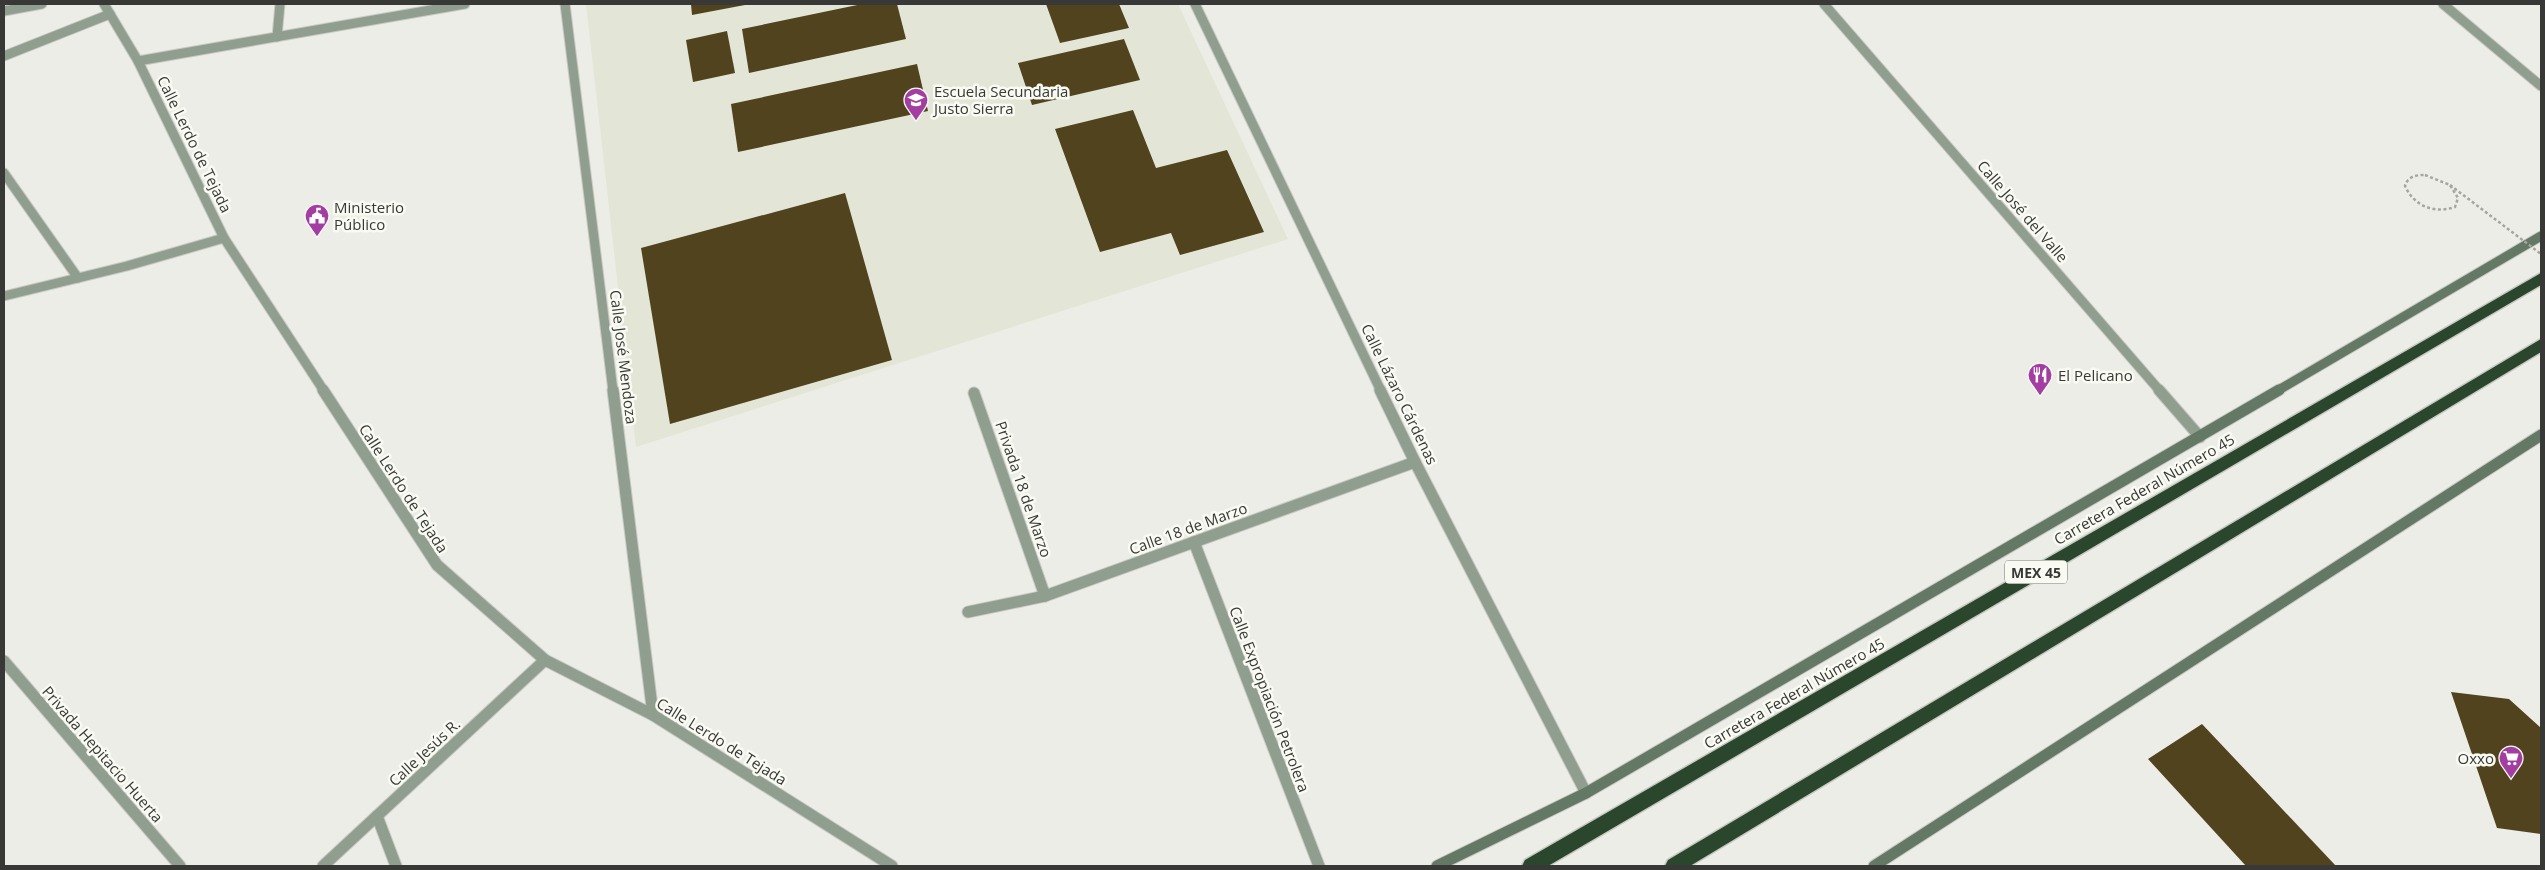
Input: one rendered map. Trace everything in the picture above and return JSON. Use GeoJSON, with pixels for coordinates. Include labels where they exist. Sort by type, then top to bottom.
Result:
{"type":"FeatureCollection","features":[{"type":"Feature","properties":{"kind":"highway","name":"Carretera Federal Número 45"},"geometry":{"type":"LineString","coordinates":[[1531,866],[2541,278]]}},
{"type":"Feature","properties":{"kind":"highway"},"geometry":{"type":"LineString","coordinates":[[1674,866],[2541,345]]}},
{"type":"Feature","properties":{"kind":"street"},"geometry":{"type":"LineString","coordinates":[[4,11],[42,4]]}},
{"type":"Feature","properties":{"kind":"street","name":"Calle Lerdo de Tejada"},"geometry":{"type":"LineString","coordinates":[[104,4],[138,61],[224,238],[437,566],[546,660],[653,714],[892,866]]}},
{"type":"Feature","properties":{"kind":"street"},"geometry":{"type":"LineString","coordinates":[[277,37],[280,4]]}},
{"type":"Feature","properties":{"kind":"street"},"geometry":{"type":"LineString","coordinates":[[138,61],[465,4]]}},
{"type":"Feature","properties":{"kind":"street","name":"Calle José Mendoza"},"geometry":{"type":"LineString","coordinates":[[565,4],[653,714]]}},
{"type":"Feature","properties":{"kind":"street","name":"Calle Lázaro Cárdenas"},"geometry":{"type":"LineString","coordinates":[[1195,4],[1415,462],[1586,793]]}},
{"type":"Feature","properties":{"kind":"street","name":"Calle José del Valle"},"geometry":{"type":"LineString","coordinates":[[1824,4],[2200,437]]}},
{"type":"Feature","properties":{"kind":"street"},"geometry":{"type":"LineString","coordinates":[[2444,4],[2541,86]]}},
{"type":"Feature","properties":{"kind":"street"},"geometry":{"type":"LineString","coordinates":[[4,56],[110,14]]}},
{"type":"Feature","properties":{"kind":"street"},"geometry":{"type":"LineString","coordinates":[[4,173],[78,278]]}},
{"type":"Feature","properties":{"kind":"street"},"geometry":{"type":"LineString","coordinates":[[1437,866],[1586,793],[2200,437],[2541,236]]}},
{"type":"Feature","properties":{"kind":"street"},"geometry":{"type":"LineString","coordinates":[[4,296],[224,238]]}},
{"type":"Feature","properties":{"kind":"street","name":"Privada 18 de Marzo"},"geometry":{"type":"LineString","coordinates":[[974,393],[1046,596]]}},
{"type":"Feature","properties":{"kind":"street"},"geometry":{"type":"LineString","coordinates":[[1874,866],[2541,435]]}},
{"type":"Feature","properties":{"kind":"street","name":"Calle 18 de Marzo"},"geometry":{"type":"LineString","coordinates":[[968,612],[1046,596],[1415,462]]}},
{"type":"Feature","properties":{"kind":"street","name":"Calle Expropiación Petrolera"},"geometry":{"type":"LineString","coordinates":[[1194,542],[1319,866]]}},
{"type":"Feature","properties":{"kind":"street","name":"Calle Jesús R."},"geometry":{"type":"LineString","coordinates":[[323,866],[546,660]]}},
{"type":"Feature","properties":{"kind":"street","name":"Privada Hepitacio Huerta"},"geometry":{"type":"LineString","coordinates":[[4,661],[180,866]]}},
{"type":"Feature","properties":{"kind":"street"},"geometry":{"type":"LineString","coordinates":[[377,816],[396,866]]}},
{"type":"Feature","properties":{"kind":"path"},"geometry":{"type":"LineString","coordinates":[[2450,186],[2456,192],[2458,203],[2456,207],[2442,211],[2418,203],[2406,192],[2405,186],[2410,177],[2424,175],[2450,186],[2541,254]]}},
{"type":"Feature","properties":{"kind":"shaded area","name":"Escuela Secundaria Justo Sierra"},"geometry":{"type":"Polygon","coordinates":[[[586,4],[1178,4],[1288,239],[636,447],[586,4]]]}},
{"type":"Feature","properties":{"kind":"building"},"geometry":{"type":"Polygon","coordinates":[[[691,4],[745,4],[745,5],[692,15],[691,4]]]}},
{"type":"Feature","properties":{"kind":"building"},"geometry":{"type":"Polygon","coordinates":[[[862,4],[897,4],[906,39],[749,73],[742,29],[862,4]]]}},
{"type":"Feature","properties":{"kind":"building"},"geometry":{"type":"Polygon","coordinates":[[[1046,4],[1119,4],[1129,28],[1060,43],[1046,4]]]}},
{"type":"Feature","properties":{"kind":"building"},"geometry":{"type":"Polygon","coordinates":[[[727,31],[735,73],[693,82],[686,40],[727,31]]]}},
{"type":"Feature","properties":{"kind":"building"},"geometry":{"type":"Polygon","coordinates":[[[1124,39],[1140,80],[1032,105],[1018,63],[1124,39]]]}},
{"type":"Feature","properties":{"kind":"building"},"geometry":{"type":"Polygon","coordinates":[[[917,64],[928,111],[738,152],[731,104],[917,64]]]}},
{"type":"Feature","properties":{"kind":"building"},"geometry":{"type":"Polygon","coordinates":[[[1133,110],[1156,168],[1227,150],[1264,232],[1180,255],[1171,233],[1100,252],[1055,129],[1133,110]]]}},
{"type":"Feature","properties":{"kind":"building"},"geometry":{"type":"Polygon","coordinates":[[[845,193],[892,360],[670,424],[641,248],[845,193]]]}},
{"type":"Feature","properties":{"kind":"building","name":"Oxxo"},"geometry":{"type":"Polygon","coordinates":[[[2451,692],[2509,699],[2541,728],[2541,834],[2497,828],[2451,692]]]}},
{"type":"Feature","properties":{"kind":"building"},"geometry":{"type":"Polygon","coordinates":[[[2202,724],[2336,866],[2246,866],[2148,759],[2202,724]]]}},
{"type":"Feature","properties":{"kind":"place","name":"Escuela Secundaria Justo Sierra"},"geometry":{"type":"Point","coordinates":[916,121]}},
{"type":"Feature","properties":{"kind":"place","name":"Ministerio Público"},"geometry":{"type":"Point","coordinates":[317,237]}},
{"type":"Feature","properties":{"kind":"place","name":"El Pelicano"},"geometry":{"type":"Point","coordinates":[2040,396]}},
{"type":"Feature","properties":{"kind":"place","name":"Oxxo"},"geometry":{"type":"Point","coordinates":[2511,779]}}]}
